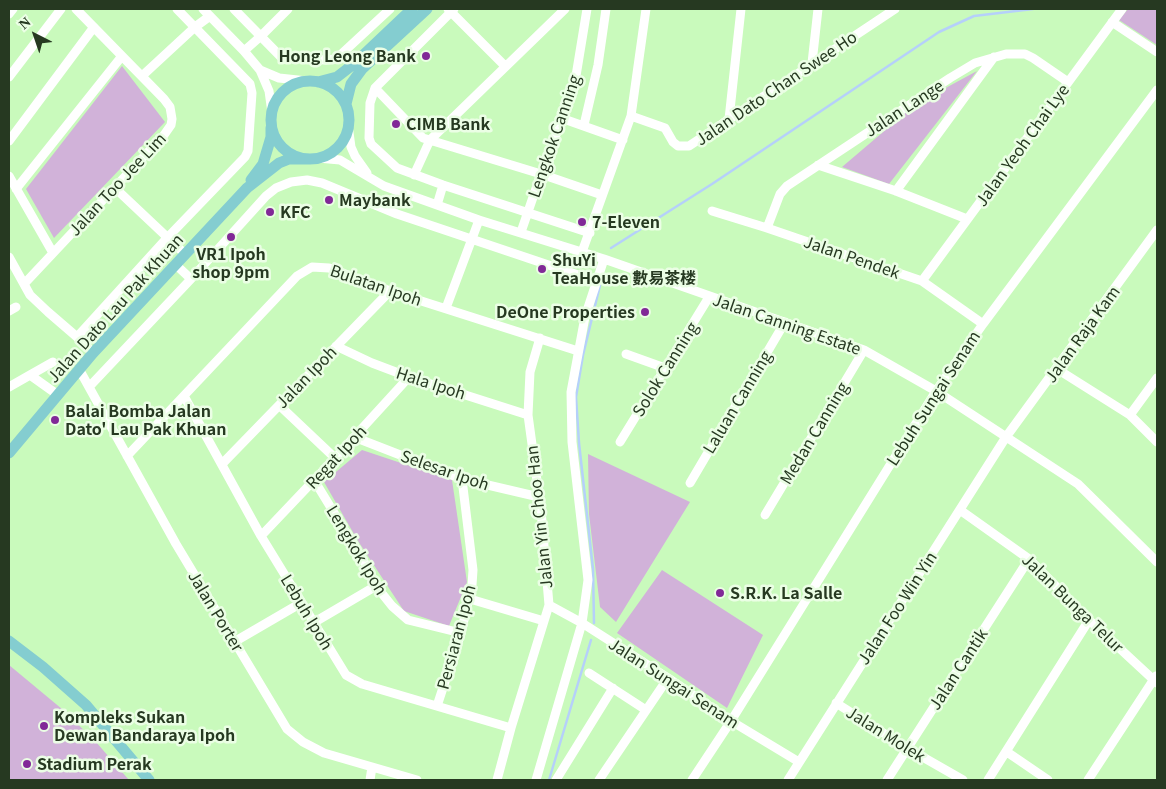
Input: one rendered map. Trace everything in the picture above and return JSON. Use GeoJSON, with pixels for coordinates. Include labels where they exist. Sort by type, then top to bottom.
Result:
{"type":"FeatureCollection","features":[{"type":"Feature","properties":{"kind":"main road"},"geometry":{"type":"LineString","coordinates":[[313,81],[339,94],[346,104],[348,125],[345,136],[329,154],[313,158],[297,157],[287,152],[279,144],[274,134],[271,118],[276,101],[284,91],[295,84],[313,81],[337,77],[412,9]]}},
{"type":"Feature","properties":{"kind":"main road"},"geometry":{"type":"LineString","coordinates":[[346,104],[351,84],[362,69],[427,9]]}},
{"type":"Feature","properties":{"kind":"main road","name":"Jalan Dato Lau Pak Khuan"},"geometry":{"type":"LineString","coordinates":[[247,188],[263,164],[271,137],[271,118]]}},
{"type":"Feature","properties":{"kind":"main road","name":"Jalan Dato Lau Pak Khuan"},"geometry":{"type":"LineString","coordinates":[[9,453],[93,353],[247,188],[278,163],[289,159],[313,158]]}},
{"type":"Feature","properties":{"kind":"main road"},"geometry":{"type":"LineString","coordinates":[[9,641],[86,704],[150,780]]}},
{"type":"Feature","properties":{"kind":"street"},"geometry":{"type":"LineString","coordinates":[[9,14],[13,9]]}},
{"type":"Feature","properties":{"kind":"street"},"geometry":{"type":"LineString","coordinates":[[9,77],[61,9]]}},
{"type":"Feature","properties":{"kind":"street","name":"Jalan Too Jee Lim"},"geometry":{"type":"LineString","coordinates":[[25,283],[164,135],[171,125],[172,113],[168,104],[76,9]]}},
{"type":"Feature","properties":{"kind":"street"},"geometry":{"type":"LineString","coordinates":[[77,337],[245,158],[249,148],[251,87],[177,9]]}},
{"type":"Feature","properties":{"kind":"street"},"geometry":{"type":"LineString","coordinates":[[202,9],[260,70],[269,91],[271,118]]}},
{"type":"Feature","properties":{"kind":"street"},"geometry":{"type":"LineString","coordinates":[[234,9],[281,57],[326,60],[336,59],[390,9]]}},
{"type":"Feature","properties":{"kind":"street"},"geometry":{"type":"LineString","coordinates":[[244,51],[288,9]]}},
{"type":"Feature","properties":{"kind":"street"},"geometry":{"type":"LineString","coordinates":[[414,175],[430,140],[565,9]]}},
{"type":"Feature","properties":{"kind":"street","name":"Lengkok Canning"},"geometry":{"type":"LineString","coordinates":[[521,232],[561,118],[574,88],[587,9]]}},
{"type":"Feature","properties":{"kind":"street","name":"Lengkok Canning"},"geometry":{"type":"LineString","coordinates":[[584,125],[598,66],[606,9]]}},
{"type":"Feature","properties":{"kind":"street"},"geometry":{"type":"LineString","coordinates":[[582,252],[631,116],[646,9]]}},
{"type":"Feature","properties":{"kind":"street"},"geometry":{"type":"LineString","coordinates":[[729,119],[741,9]]}},
{"type":"Feature","properties":{"kind":"street"},"geometry":{"type":"LineString","coordinates":[[812,63],[818,9]]}},
{"type":"Feature","properties":{"kind":"street","name":"Jalan Dato Chan Swee Ho"},"geometry":{"type":"LineString","coordinates":[[631,116],[665,128],[678,146],[684,147],[693,144],[894,9]]}},
{"type":"Feature","properties":{"kind":"street","name":"Jalan Yeoh Chai Lye"},"geometry":{"type":"LineString","coordinates":[[922,281],[1122,9]]}},
{"type":"Feature","properties":{"kind":"street"},"geometry":{"type":"LineString","coordinates":[[506,66],[451,10],[375,88],[370,103],[370,142],[394,166],[414,175],[590,233]]}},
{"type":"Feature","properties":{"kind":"street"},"geometry":{"type":"LineString","coordinates":[[142,76],[195,27],[210,16]]}},
{"type":"Feature","properties":{"kind":"street"},"geometry":{"type":"LineString","coordinates":[[1112,22],[1157,52]]}},
{"type":"Feature","properties":{"kind":"street"},"geometry":{"type":"LineString","coordinates":[[9,140],[94,27]]}},
{"type":"Feature","properties":{"kind":"street","name":"Jalan Lange"},"geometry":{"type":"LineString","coordinates":[[767,228],[780,194],[787,186],[975,63],[1006,54],[1025,54],[1068,82]]}},
{"type":"Feature","properties":{"kind":"street"},"geometry":{"type":"LineString","coordinates":[[16,189],[122,56]]}},
{"type":"Feature","properties":{"kind":"street"},"geometry":{"type":"LineString","coordinates":[[896,191],[994,57]]}},
{"type":"Feature","properties":{"kind":"street"},"geometry":{"type":"LineString","coordinates":[[260,70],[279,78],[313,81]]}},
{"type":"Feature","properties":{"kind":"street"},"geometry":{"type":"LineString","coordinates":[[375,88],[423,138],[541,174],[602,195]]}},
{"type":"Feature","properties":{"kind":"street","name":"Lebuh Sungai Senam"},"geometry":{"type":"LineString","coordinates":[[730,721],[936,391],[983,324],[1157,90]]}},
{"type":"Feature","properties":{"kind":"street"},"geometry":{"type":"LineString","coordinates":[[561,118],[623,140]]}},
{"type":"Feature","properties":{"kind":"street","name":"Jalan Canning Estate"},"geometry":{"type":"LineString","coordinates":[[348,125],[351,147],[368,176]]}},
{"type":"Feature","properties":{"kind":"street","name":"Jalan Canning Estate"},"geometry":{"type":"LineString","coordinates":[[313,158],[340,160],[384,186],[479,220],[604,259],[864,350],[936,391],[1078,484],[1157,562]]}},
{"type":"Feature","properties":{"kind":"street"},"geometry":{"type":"LineString","coordinates":[[818,165],[896,191],[968,219]]}},
{"type":"Feature","properties":{"kind":"street"},"geometry":{"type":"LineString","coordinates":[[9,176],[53,253]]}},
{"type":"Feature","properties":{"kind":"street"},"geometry":{"type":"LineString","coordinates":[[89,387],[192,279],[266,196],[282,185],[300,180],[322,183],[397,214],[596,281]]}},
{"type":"Feature","properties":{"kind":"street"},"geometry":{"type":"LineString","coordinates":[[437,205],[443,185]]}},
{"type":"Feature","properties":{"kind":"street"},"geometry":{"type":"LineString","coordinates":[[115,188],[186,254]]}},
{"type":"Feature","properties":{"kind":"street","name":"Jalan Pendek"},"geometry":{"type":"LineString","coordinates":[[712,211],[922,281],[983,324]]}},
{"type":"Feature","properties":{"kind":"street"},"geometry":{"type":"LineString","coordinates":[[446,308],[479,220]]}},
{"type":"Feature","properties":{"kind":"street","name":"Jalan Raja Kam"},"geometry":{"type":"LineString","coordinates":[[1006,437],[1157,230]]}},
{"type":"Feature","properties":{"kind":"street"},"geometry":{"type":"LineString","coordinates":[[9,257],[30,295],[93,353]]}},
{"type":"Feature","properties":{"kind":"street"},"geometry":{"type":"LineString","coordinates":[[536,780],[582,624],[588,580],[572,442],[570,392],[585,317],[604,259]]}},
{"type":"Feature","properties":{"kind":"street"},"geometry":{"type":"LineString","coordinates":[[175,264],[192,279]]}},
{"type":"Feature","properties":{"kind":"street","name":"Bulatan Ipoh"},"geometry":{"type":"LineString","coordinates":[[127,456],[242,333],[306,269],[323,266],[390,291],[578,351]]}},
{"type":"Feature","properties":{"kind":"street","name":"Jalan Ipoh"},"geometry":{"type":"LineString","coordinates":[[222,464],[390,291]]}},
{"type":"Feature","properties":{"kind":"street","name":"Solok Canning"},"geometry":{"type":"LineString","coordinates":[[620,442],[709,297]]}},
{"type":"Feature","properties":{"kind":"street","name":"Laluan Canning"},"geometry":{"type":"LineString","coordinates":[[690,483],[785,322]]}},
{"type":"Feature","properties":{"kind":"street","name":"Jalan Yin Choo Han"},"geometry":{"type":"LineString","coordinates":[[497,780],[549,605],[545,554],[528,415],[530,372],[540,338]]}},
{"type":"Feature","properties":{"kind":"street","name":"Hala Ipoh"},"geometry":{"type":"LineString","coordinates":[[336,346],[372,363],[409,377],[528,415]]}},
{"type":"Feature","properties":{"kind":"street","name":"Medan Canning"},"geometry":{"type":"LineString","coordinates":[[765,515],[864,350]]}},
{"type":"Feature","properties":{"kind":"street"},"geometry":{"type":"LineString","coordinates":[[626,354],[665,368]]}},
{"type":"Feature","properties":{"kind":"street"},"geometry":{"type":"LineString","coordinates":[[9,387],[53,362]]}},
{"type":"Feature","properties":{"kind":"street"},"geometry":{"type":"LineString","coordinates":[[1057,368],[1130,416],[1157,442]]}},
{"type":"Feature","properties":{"kind":"street","name":"Jalan Porter"},"geometry":{"type":"LineString","coordinates":[[79,369],[176,544],[287,729],[295,736],[324,753],[417,780]]}},
{"type":"Feature","properties":{"kind":"street"},"geometry":{"type":"LineString","coordinates":[[30,375],[58,395]]}},
{"type":"Feature","properties":{"kind":"street","name":"Regat Ipoh"},"geometry":{"type":"LineString","coordinates":[[261,536],[409,377]]}},
{"type":"Feature","properties":{"kind":"street"},"geometry":{"type":"LineString","coordinates":[[1130,416],[1157,378]]}},
{"type":"Feature","properties":{"kind":"street","name":"Lebuh Ipoh"},"geometry":{"type":"LineString","coordinates":[[184,396],[261,536],[313,623],[350,679],[511,728]]}},
{"type":"Feature","properties":{"kind":"street"},"geometry":{"type":"LineString","coordinates":[[279,406],[335,458]]}},
{"type":"Feature","properties":{"kind":"street","name":"Selesar Ipoh"},"geometry":{"type":"LineString","coordinates":[[354,437],[462,479],[538,497]]}},
{"type":"Feature","properties":{"kind":"street","name":"Jalan Foo Win Yin"},"geometry":{"type":"LineString","coordinates":[[788,780],[1006,437]]}},
{"type":"Feature","properties":{"kind":"street","name":"Persiaran Ipoh"},"geometry":{"type":"LineString","coordinates":[[437,706],[470,599],[473,570],[462,479]]}},
{"type":"Feature","properties":{"kind":"street","name":"Lengkok Ipoh"},"geometry":{"type":"LineString","coordinates":[[314,480],[369,570],[376,586],[392,606],[408,620],[460,633]]}},
{"type":"Feature","properties":{"kind":"street","name":"Jalan Bunga Telur"},"geometry":{"type":"LineString","coordinates":[[960,510],[1029,558],[1089,620],[1156,679]]}},
{"type":"Feature","properties":{"kind":"street","name":"Jalan Cantik"},"geometry":{"type":"LineString","coordinates":[[887,780],[1029,558]]}},
{"type":"Feature","properties":{"kind":"street"},"geometry":{"type":"LineString","coordinates":[[313,623],[376,586]]}},
{"type":"Feature","properties":{"kind":"street"},"geometry":{"type":"LineString","coordinates":[[470,599],[544,621]]}},
{"type":"Feature","properties":{"kind":"street"},"geometry":{"type":"LineString","coordinates":[[234,642],[301,603]]}},
{"type":"Feature","properties":{"kind":"street","name":"Jalan Sungai Senam"},"geometry":{"type":"LineString","coordinates":[[549,605],[668,678],[730,721],[799,762]]}},
{"type":"Feature","properties":{"kind":"street"},"geometry":{"type":"LineString","coordinates":[[988,780],[1089,620]]}},
{"type":"Feature","properties":{"kind":"street"},"geometry":{"type":"LineString","coordinates":[[589,674],[646,710]]}},
{"type":"Feature","properties":{"kind":"street"},"geometry":{"type":"LineString","coordinates":[[599,780],[668,678]]}},
{"type":"Feature","properties":{"kind":"street"},"geometry":{"type":"LineString","coordinates":[[1088,780],[1156,679]]}},
{"type":"Feature","properties":{"kind":"street"},"geometry":{"type":"LineString","coordinates":[[556,780],[559,772],[613,688]]}},
{"type":"Feature","properties":{"kind":"street","name":"Jalan Molek"},"geometry":{"type":"LineString","coordinates":[[836,703],[907,748],[963,780]]}},
{"type":"Feature","properties":{"kind":"street"},"geometry":{"type":"LineString","coordinates":[[692,780],[730,721]]}},
{"type":"Feature","properties":{"kind":"street"},"geometry":{"type":"LineString","coordinates":[[1006,752],[1048,780]]}},
{"type":"Feature","properties":{"kind":"street"},"geometry":{"type":"LineString","coordinates":[[371,780],[372,767]]}},
{"type":"Feature","properties":{"kind":"shaded area"},"geometry":{"type":"Polygon","coordinates":[[[1128,9],[1157,9],[1157,45],[1119,20],[1128,9]]]}},
{"type":"Feature","properties":{"kind":"shaded area"},"geometry":{"type":"Polygon","coordinates":[[[122,66],[165,122],[54,238],[26,189],[122,66]]]}},
{"type":"Feature","properties":{"kind":"shaded area"},"geometry":{"type":"Polygon","coordinates":[[[977,71],[889,184],[842,167],[916,104],[977,71]]]}},
{"type":"Feature","properties":{"kind":"shaded area"},"geometry":{"type":"Polygon","coordinates":[[[362,450],[452,480],[467,582],[449,626],[404,611],[358,541],[324,482],[362,450]]]}},
{"type":"Feature","properties":{"kind":"shaded area"},"geometry":{"type":"Polygon","coordinates":[[[588,454],[690,502],[616,622],[600,607],[589,514],[588,454]]]}},
{"type":"Feature","properties":{"kind":"shaded area"},"geometry":{"type":"Polygon","coordinates":[[[662,570],[763,635],[727,708],[617,633],[662,570]]]}},
{"type":"Feature","properties":{"kind":"shaded area","name":"Kompleks Sukan Dewan Bandaraya Ipoh"},"geometry":{"type":"Polygon","coordinates":[[[9,665],[62,709],[96,742],[129,780],[9,780],[9,665]]]}},
{"type":"Feature","properties":{"kind":"waterway"},"geometry":{"type":"LineString","coordinates":[[611,248],[712,184],[939,32],[974,16],[1033,9]]}},
{"type":"Feature","properties":{"kind":"waterway"},"geometry":{"type":"LineString","coordinates":[[594,623],[593,569],[579,443],[576,397],[583,355],[602,277]]}},
{"type":"Feature","properties":{"kind":"waterway"},"geometry":{"type":"LineString","coordinates":[[549,780],[591,640]]}},
{"type":"Feature","properties":{"kind":"place","name":"Hong Leong Bank"},"geometry":{"type":"Point","coordinates":[426,56]}},
{"type":"Feature","properties":{"kind":"place","name":"CIMB Bank"},"geometry":{"type":"Point","coordinates":[396,124]}},
{"type":"Feature","properties":{"kind":"place","name":"Maybank"},"geometry":{"type":"Point","coordinates":[329,200]}},
{"type":"Feature","properties":{"kind":"place","name":"KFC"},"geometry":{"type":"Point","coordinates":[270,212]}},
{"type":"Feature","properties":{"kind":"place","name":"7-Eleven"},"geometry":{"type":"Point","coordinates":[582,222]}},
{"type":"Feature","properties":{"kind":"place","name":"VR1 Ipoh shop 9pm"},"geometry":{"type":"Point","coordinates":[231,237]}},
{"type":"Feature","properties":{"kind":"place","name":"ShuYi TeaHouse 數易茶楼"},"geometry":{"type":"Point","coordinates":[542,269]}},
{"type":"Feature","properties":{"kind":"place","name":"DeOne Properties"},"geometry":{"type":"Point","coordinates":[645,312]}},
{"type":"Feature","properties":{"kind":"place","name":"Balai Bomba Jalan Dato' Lau Pak Khuan"},"geometry":{"type":"Point","coordinates":[55,420]}},
{"type":"Feature","properties":{"kind":"place","name":"S.R.K. La Salle"},"geometry":{"type":"Point","coordinates":[720,593]}},
{"type":"Feature","properties":{"kind":"place","name":"Kompleks Sukan Dewan Bandaraya Ipoh"},"geometry":{"type":"Point","coordinates":[44,726]}},
{"type":"Feature","properties":{"kind":"place","name":"Stadium Perak"},"geometry":{"type":"Point","coordinates":[27,764]}}]}
